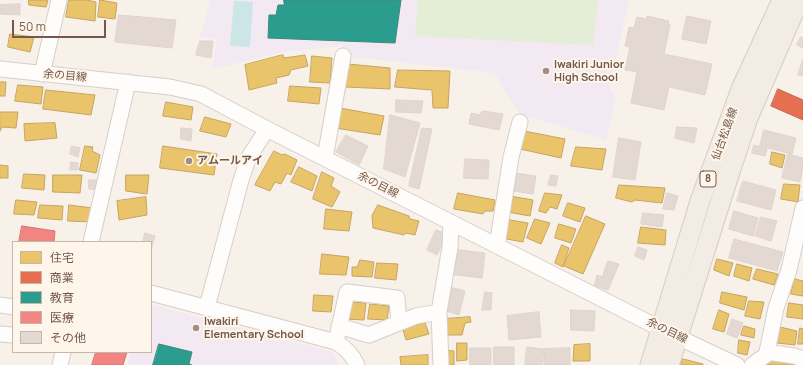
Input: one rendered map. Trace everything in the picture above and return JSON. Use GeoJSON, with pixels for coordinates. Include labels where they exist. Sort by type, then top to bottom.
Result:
{"type":"FeatureCollection","features":[{"type":"Feature","properties":{"kind":"main road","name":"仙台松島線"},"geometry":{"type":"LineString","coordinates":[[669,365],[669,333],[703,194],[741,89],[782,0]]}},
{"type":"Feature","properties":{"kind":"main road","name":"仙台松島線"},"geometry":{"type":"LineString","coordinates":[[650,365],[669,333],[748,118],[799,0]]}},
{"type":"Feature","properties":{"kind":"street"},"geometry":{"type":"LineString","coordinates":[[42,74],[59,0]]}},
{"type":"Feature","properties":{"kind":"street"},"geometry":{"type":"LineString","coordinates":[[325,158],[344,56]]}},
{"type":"Feature","properties":{"kind":"street","name":"余の目線"},"geometry":{"type":"LineString","coordinates":[[0,69],[170,87],[200,94],[496,246],[669,333],[737,365]]}},
{"type":"Feature","properties":{"kind":"street"},"geometry":{"type":"LineString","coordinates":[[91,241],[128,82]]}},
{"type":"Feature","properties":{"kind":"street"},"geometry":{"type":"LineString","coordinates":[[496,246],[511,157],[520,122]]}},
{"type":"Feature","properties":{"kind":"street"},"geometry":{"type":"LineString","coordinates":[[207,307],[241,180],[249,157],[267,129]]}},
{"type":"Feature","properties":{"kind":"street"},"geometry":{"type":"LineString","coordinates":[[752,365],[766,355],[776,308],[796,271],[803,208]]}},
{"type":"Feature","properties":{"kind":"street"},"geometry":{"type":"LineString","coordinates":[[442,365],[439,312],[450,247],[451,223]]}},
{"type":"Feature","properties":{"kind":"street"},"geometry":{"type":"LineString","coordinates":[[336,342],[347,292],[397,298],[398,323]]}},
{"type":"Feature","properties":{"kind":"street"},"geometry":{"type":"LineString","coordinates":[[152,294],[207,307],[336,342],[346,348],[354,357],[357,365]]}},
{"type":"Feature","properties":{"kind":"street"},"geometry":{"type":"LineString","coordinates":[[0,305],[12,307]]}},
{"type":"Feature","properties":{"kind":"street"},"geometry":{"type":"LineString","coordinates":[[340,326],[369,335],[416,316],[439,312]]}},
{"type":"Feature","properties":{"kind":"street"},"geometry":{"type":"LineString","coordinates":[[0,334],[12,335]]}},
{"type":"Feature","properties":{"kind":"street"},"geometry":{"type":"LineString","coordinates":[[767,352],[794,356],[803,359]]}},
{"type":"Feature","properties":{"kind":"street"},"geometry":{"type":"LineString","coordinates":[[60,365],[63,353]]}},
{"type":"Feature","properties":{"kind":"shaded area","name":"Iwakiri Junior High School"},"geometry":{"type":"Polygon","coordinates":[[[211,0],[628,0],[609,88],[616,97],[606,140],[520,114],[494,73],[346,56],[341,46],[282,52],[212,69],[217,39],[200,36],[211,0]]]}},
{"type":"Feature","properties":{"kind":"shaded area","name":"Iwakiri Elementary School"},"geometry":{"type":"Polygon","coordinates":[[[152,305],[333,352],[339,365],[128,365],[131,353],[152,353],[152,305]]]}},
{"type":"Feature","properties":{"kind":"green space"},"geometry":{"type":"Polygon","coordinates":[[[418,0],[598,0],[593,45],[415,36],[418,0]]]}},
{"type":"Feature","properties":{"kind":"water"},"geometry":{"type":"Polygon","coordinates":[[[234,1],[253,2],[250,47],[230,46],[234,1]]]}},
{"type":"Feature","properties":{"kind":"building: 住宅"},"geometry":{"type":"Polygon","coordinates":[[[29,0],[48,0],[46,7],[29,5],[29,0]]]}},
{"type":"Feature","properties":{"kind":"building: 住宅"},"geometry":{"type":"Polygon","coordinates":[[[69,0],[87,0],[96,2],[95,21],[66,17],[69,0]]]}},
{"type":"Feature","properties":{"kind":"building: 住宅"},"geometry":{"type":"Polygon","coordinates":[[[100,0],[117,3],[115,19],[98,17],[100,0]]]}},
{"type":"Feature","properties":{"kind":"building: 住宅"},"geometry":{"type":"Polygon","coordinates":[[[10,34],[34,37],[30,52],[8,47],[10,34]]]}},
{"type":"Feature","properties":{"kind":"building: 住宅"},"geometry":{"type":"Polygon","coordinates":[[[283,55],[284,58],[305,55],[308,66],[291,70],[289,75],[276,78],[277,83],[249,90],[245,65],[283,55]]]}},
{"type":"Feature","properties":{"kind":"building: 住宅"},"geometry":{"type":"Polygon","coordinates":[[[312,56],[332,58],[330,83],[310,82],[312,56]]]}},
{"type":"Feature","properties":{"kind":"building: 住宅"},"geometry":{"type":"Polygon","coordinates":[[[348,64],[390,68],[390,89],[346,87],[348,64]]]}},
{"type":"Feature","properties":{"kind":"building: 住宅"},"geometry":{"type":"Polygon","coordinates":[[[398,70],[450,71],[448,108],[433,108],[432,90],[395,87],[398,70]]]}},
{"type":"Feature","properties":{"kind":"building: 住宅"},"geometry":{"type":"Polygon","coordinates":[[[0,82],[6,82],[5,96],[0,96],[0,82]]]}},
{"type":"Feature","properties":{"kind":"building: 住宅"},"geometry":{"type":"Polygon","coordinates":[[[18,85],[43,87],[41,104],[15,101],[18,85]]]}},
{"type":"Feature","properties":{"kind":"building: 住宅"},"geometry":{"type":"Polygon","coordinates":[[[290,86],[321,88],[319,104],[288,101],[290,86]]]}},
{"type":"Feature","properties":{"kind":"building: 住宅"},"geometry":{"type":"Polygon","coordinates":[[[46,90],[95,95],[91,115],[43,109],[46,90]]]}},
{"type":"Feature","properties":{"kind":"building: 住宅"},"geometry":{"type":"Polygon","coordinates":[[[166,102],[193,107],[191,120],[163,116],[166,102]]]}},
{"type":"Feature","properties":{"kind":"building: 住宅"},"geometry":{"type":"Polygon","coordinates":[[[340,108],[384,116],[380,135],[335,128],[340,108]]]}},
{"type":"Feature","properties":{"kind":"building: 住宅"},"geometry":{"type":"Polygon","coordinates":[[[0,112],[18,112],[16,128],[2,127],[0,131],[0,112]]]}},
{"type":"Feature","properties":{"kind":"building: 住宅"},"geometry":{"type":"Polygon","coordinates":[[[205,117],[231,124],[226,137],[200,131],[205,117]]]}},
{"type":"Feature","properties":{"kind":"building: 住宅"},"geometry":{"type":"Polygon","coordinates":[[[55,123],[57,138],[25,141],[24,124],[55,123]]]}},
{"type":"Feature","properties":{"kind":"building: 住宅"},"geometry":{"type":"Polygon","coordinates":[[[524,131],[565,139],[561,158],[520,149],[524,131]]]}},
{"type":"Feature","properties":{"kind":"building: 住宅"},"geometry":{"type":"Polygon","coordinates":[[[85,146],[93,147],[92,151],[100,155],[96,173],[80,170],[85,146]]]}},
{"type":"Feature","properties":{"kind":"building: 住宅","name":"アムールアイ"},"geometry":{"type":"Polygon","coordinates":[[[163,146],[217,154],[214,175],[160,168],[163,146]]]}},
{"type":"Feature","properties":{"kind":"building: 住宅"},"geometry":{"type":"Polygon","coordinates":[[[576,147],[606,149],[602,170],[571,166],[576,147]]]}},
{"type":"Feature","properties":{"kind":"building: 住宅"},"geometry":{"type":"Polygon","coordinates":[[[274,151],[282,155],[285,154],[297,160],[291,175],[287,173],[281,184],[275,182],[270,191],[255,185],[274,151]]]}},
{"type":"Feature","properties":{"kind":"building: 住宅"},"geometry":{"type":"Polygon","coordinates":[[[772,152],[785,155],[782,168],[770,164],[772,152]]]}},
{"type":"Feature","properties":{"kind":"building: 住宅"},"geometry":{"type":"Polygon","coordinates":[[[0,165],[8,166],[8,178],[0,178],[0,165]]]}},
{"type":"Feature","properties":{"kind":"building: 住宅"},"geometry":{"type":"Polygon","coordinates":[[[299,167],[317,176],[312,191],[291,182],[299,167]]]}},
{"type":"Feature","properties":{"kind":"building: 住宅"},"geometry":{"type":"Polygon","coordinates":[[[322,172],[334,178],[331,186],[340,192],[332,207],[313,199],[322,172]]]}},
{"type":"Feature","properties":{"kind":"building: 住宅"},"geometry":{"type":"Polygon","coordinates":[[[24,174],[45,175],[44,190],[22,188],[24,174]]]}},
{"type":"Feature","properties":{"kind":"building: 住宅"},"geometry":{"type":"Polygon","coordinates":[[[53,175],[82,175],[80,193],[53,192],[53,175]]]}},
{"type":"Feature","properties":{"kind":"building: 住宅"},"geometry":{"type":"Polygon","coordinates":[[[126,175],[149,175],[147,194],[126,191],[126,175]]]}},
{"type":"Feature","properties":{"kind":"building: 住宅"},"geometry":{"type":"Polygon","coordinates":[[[784,184],[800,185],[798,202],[781,199],[784,184]]]}},
{"type":"Feature","properties":{"kind":"building: 住宅"},"geometry":{"type":"Polygon","coordinates":[[[619,185],[665,188],[662,203],[635,200],[632,202],[616,198],[619,185]]]}},
{"type":"Feature","properties":{"kind":"building: 住宅"},"geometry":{"type":"Polygon","coordinates":[[[458,193],[495,200],[493,211],[485,211],[483,214],[454,209],[458,193]]]}},
{"type":"Feature","properties":{"kind":"building: 住宅"},"geometry":{"type":"Polygon","coordinates":[[[545,193],[562,195],[557,209],[550,207],[546,213],[539,211],[545,193]]]}},
{"type":"Feature","properties":{"kind":"building: 住宅"},"geometry":{"type":"Polygon","coordinates":[[[510,196],[533,200],[530,216],[507,212],[510,196]]]}},
{"type":"Feature","properties":{"kind":"building: 住宅"},"geometry":{"type":"Polygon","coordinates":[[[146,197],[147,215],[119,220],[117,201],[146,197]]]}},
{"type":"Feature","properties":{"kind":"building: 住宅"},"geometry":{"type":"Polygon","coordinates":[[[16,200],[37,202],[34,215],[14,214],[16,200]]]}},
{"type":"Feature","properties":{"kind":"building: 住宅"},"geometry":{"type":"Polygon","coordinates":[[[568,203],[585,208],[580,222],[563,216],[568,203]]]}},
{"type":"Feature","properties":{"kind":"building: 住宅"},"geometry":{"type":"Polygon","coordinates":[[[40,205],[63,206],[62,220],[38,218],[40,205]]]}},
{"type":"Feature","properties":{"kind":"building: 住宅"},"geometry":{"type":"Polygon","coordinates":[[[69,205],[93,208],[92,222],[68,221],[69,205]]]}},
{"type":"Feature","properties":{"kind":"building: 住宅"},"geometry":{"type":"Polygon","coordinates":[[[378,205],[409,216],[410,219],[419,221],[415,235],[406,233],[404,235],[373,228],[372,216],[378,205]]]}},
{"type":"Feature","properties":{"kind":"building: 住宅"},"geometry":{"type":"Polygon","coordinates":[[[326,209],[352,212],[349,231],[324,229],[326,209]]]}},
{"type":"Feature","properties":{"kind":"building: 住宅"},"geometry":{"type":"Polygon","coordinates":[[[586,216],[605,224],[583,274],[564,266],[586,216]]]}},
{"type":"Feature","properties":{"kind":"building: 住宅"},"geometry":{"type":"Polygon","coordinates":[[[504,219],[528,223],[523,242],[501,238],[504,219]]]}},
{"type":"Feature","properties":{"kind":"building: 住宅"},"geometry":{"type":"Polygon","coordinates":[[[535,219],[550,223],[541,244],[527,238],[535,219]]]}},
{"type":"Feature","properties":{"kind":"building: 住宅"},"geometry":{"type":"Polygon","coordinates":[[[559,224],[576,229],[571,243],[555,238],[559,224]]]}},
{"type":"Feature","properties":{"kind":"building: 住宅"},"geometry":{"type":"Polygon","coordinates":[[[641,227],[666,230],[665,245],[638,243],[641,227]]]}},
{"type":"Feature","properties":{"kind":"building: 住宅"},"geometry":{"type":"Polygon","coordinates":[[[562,245],[569,248],[563,267],[555,263],[562,245]]]}},
{"type":"Feature","properties":{"kind":"building: 住宅"},"geometry":{"type":"Polygon","coordinates":[[[322,254],[349,257],[346,275],[320,274],[322,254]]]}},
{"type":"Feature","properties":{"kind":"building: 住宅"},"geometry":{"type":"Polygon","coordinates":[[[717,259],[733,263],[729,276],[714,270],[717,259]]]}},
{"type":"Feature","properties":{"kind":"building: 住宅"},"geometry":{"type":"Polygon","coordinates":[[[360,260],[374,262],[372,277],[352,276],[352,267],[357,267],[360,260]]]}},
{"type":"Feature","properties":{"kind":"building: 住宅"},"geometry":{"type":"Polygon","coordinates":[[[377,263],[398,264],[396,280],[375,278],[377,263]]]}},
{"type":"Feature","properties":{"kind":"building: 住宅"},"geometry":{"type":"Polygon","coordinates":[[[737,264],[752,268],[749,281],[734,276],[737,264]]]}},
{"type":"Feature","properties":{"kind":"building: 住宅"},"geometry":{"type":"Polygon","coordinates":[[[757,269],[778,274],[774,285],[753,279],[757,269]]]}},
{"type":"Feature","properties":{"kind":"building: 住宅"},"geometry":{"type":"Polygon","coordinates":[[[795,279],[803,281],[803,296],[791,294],[795,279]]]}},
{"type":"Feature","properties":{"kind":"building: 住宅"},"geometry":{"type":"Polygon","coordinates":[[[722,292],[747,297],[744,310],[720,303],[722,292]]]}},
{"type":"Feature","properties":{"kind":"building: 住宅"},"geometry":{"type":"Polygon","coordinates":[[[314,295],[333,296],[331,312],[313,311],[314,295]]]}},
{"type":"Feature","properties":{"kind":"building: 住宅"},"geometry":{"type":"Polygon","coordinates":[[[749,301],[764,302],[760,319],[745,316],[749,301]]]}},
{"type":"Feature","properties":{"kind":"building: 住宅"},"geometry":{"type":"Polygon","coordinates":[[[348,302],[366,303],[364,320],[344,319],[348,302]]]}},
{"type":"Feature","properties":{"kind":"building: 住宅"},"geometry":{"type":"Polygon","coordinates":[[[789,303],[803,305],[803,319],[787,317],[789,303]]]}},
{"type":"Feature","properties":{"kind":"building: 住宅"},"geometry":{"type":"Polygon","coordinates":[[[370,304],[389,306],[387,320],[368,319],[370,304]]]}},
{"type":"Feature","properties":{"kind":"building: 住宅"},"geometry":{"type":"Polygon","coordinates":[[[719,310],[729,314],[724,332],[713,329],[719,310]]]}},
{"type":"Feature","properties":{"kind":"building: 住宅"},"geometry":{"type":"Polygon","coordinates":[[[470,317],[471,322],[465,323],[462,335],[445,335],[445,319],[470,317]]]}},
{"type":"Feature","properties":{"kind":"building: 住宅"},"geometry":{"type":"Polygon","coordinates":[[[424,320],[429,334],[406,340],[402,326],[424,320]]]}},
{"type":"Feature","properties":{"kind":"building: 住宅"},"geometry":{"type":"Polygon","coordinates":[[[744,326],[755,329],[754,338],[741,335],[744,326]]]}},
{"type":"Feature","properties":{"kind":"building: 住宅"},"geometry":{"type":"Polygon","coordinates":[[[780,327],[797,331],[795,345],[777,343],[780,327]]]}},
{"type":"Feature","properties":{"kind":"building: 住宅"},"geometry":{"type":"Polygon","coordinates":[[[800,328],[803,329],[803,344],[798,344],[800,328]]]}},
{"type":"Feature","properties":{"kind":"building: 住宅"},"geometry":{"type":"Polygon","coordinates":[[[739,340],[750,342],[747,355],[738,353],[739,340]]]}},
{"type":"Feature","properties":{"kind":"building: 住宅"},"geometry":{"type":"Polygon","coordinates":[[[457,343],[467,343],[467,360],[457,361],[457,343]]]}},
{"type":"Feature","properties":{"kind":"building: 住宅"},"geometry":{"type":"Polygon","coordinates":[[[590,344],[590,361],[573,361],[574,345],[590,344]]]}},
{"type":"Feature","properties":{"kind":"building: 住宅"},"geometry":{"type":"Polygon","coordinates":[[[444,350],[454,351],[454,365],[444,365],[444,350]]]}},
{"type":"Feature","properties":{"kind":"building: 住宅"},"geometry":{"type":"Polygon","coordinates":[[[428,355],[428,365],[401,365],[400,357],[428,355]]]}},
{"type":"Feature","properties":{"kind":"building: 住宅"},"geometry":{"type":"Polygon","coordinates":[[[683,359],[703,364],[703,365],[681,365],[683,359]]]}},
{"type":"Feature","properties":{"kind":"building: 住宅"},"geometry":{"type":"Polygon","coordinates":[[[770,359],[794,363],[794,365],[768,365],[770,359]]]}},
{"type":"Feature","properties":{"kind":"building: 商業"},"geometry":{"type":"Polygon","coordinates":[[[778,89],[803,100],[803,120],[771,106],[778,89]]]}},
{"type":"Feature","properties":{"kind":"building: 教育"},"geometry":{"type":"Polygon","coordinates":[[[284,0],[401,0],[395,43],[268,38],[269,15],[276,15],[278,5],[284,5],[284,0]]]}},
{"type":"Feature","properties":{"kind":"building: 教育"},"geometry":{"type":"Polygon","coordinates":[[[159,344],[192,352],[189,364],[192,365],[153,365],[159,344]]]}},
{"type":"Feature","properties":{"kind":"building: 医療"},"geometry":{"type":"Polygon","coordinates":[[[22,226],[55,231],[54,241],[19,241],[22,226]]]}},
{"type":"Feature","properties":{"kind":"building: 医療"},"geometry":{"type":"Polygon","coordinates":[[[96,353],[127,353],[123,365],[92,365],[96,353]]]}},
{"type":"Feature","properties":{"kind":"building: その他"},"geometry":{"type":"Polygon","coordinates":[[[20,4],[20,15],[0,14],[0,5],[20,4]]]}},
{"type":"Feature","properties":{"kind":"building: その他"},"geometry":{"type":"Polygon","coordinates":[[[119,15],[176,20],[172,48],[115,42],[119,15]]]}},
{"type":"Feature","properties":{"kind":"building: その他"},"geometry":{"type":"Polygon","coordinates":[[[647,16],[669,21],[668,24],[670,25],[664,54],[712,64],[705,95],[669,87],[664,110],[631,103],[637,72],[625,70],[630,47],[625,46],[629,27],[634,28],[637,17],[647,19],[647,16]]]}},
{"type":"Feature","properties":{"kind":"building: その他"},"geometry":{"type":"Polygon","coordinates":[[[687,16],[711,21],[706,44],[682,39],[687,16]]]}},
{"type":"Feature","properties":{"kind":"building: その他"},"geometry":{"type":"Polygon","coordinates":[[[801,37],[803,38],[803,48],[797,45],[801,37]]]}},
{"type":"Feature","properties":{"kind":"building: その他"},"geometry":{"type":"Polygon","coordinates":[[[200,41],[213,41],[211,58],[196,55],[200,41]]]}},
{"type":"Feature","properties":{"kind":"building: その他"},"geometry":{"type":"Polygon","coordinates":[[[803,59],[803,76],[798,75],[803,59]]]}},
{"type":"Feature","properties":{"kind":"building: その他"},"geometry":{"type":"Polygon","coordinates":[[[396,100],[423,101],[421,113],[396,112],[396,100]]]}},
{"type":"Feature","properties":{"kind":"building: その他"},"geometry":{"type":"Polygon","coordinates":[[[483,111],[503,114],[499,130],[469,124],[471,113],[479,115],[483,111]]]}},
{"type":"Feature","properties":{"kind":"building: その他"},"geometry":{"type":"Polygon","coordinates":[[[390,115],[420,123],[405,177],[384,169],[390,115]]]}},
{"type":"Feature","properties":{"kind":"building: その他"},"geometry":{"type":"Polygon","coordinates":[[[677,127],[697,128],[694,143],[675,138],[677,127]]]}},
{"type":"Feature","properties":{"kind":"building: その他"},"geometry":{"type":"Polygon","coordinates":[[[181,128],[192,129],[191,141],[181,139],[181,128]]]}},
{"type":"Feature","properties":{"kind":"building: その他"},"geometry":{"type":"Polygon","coordinates":[[[422,128],[432,129],[419,189],[409,186],[422,128]]]}},
{"type":"Feature","properties":{"kind":"building: その他"},"geometry":{"type":"Polygon","coordinates":[[[764,130],[796,138],[792,154],[760,146],[764,130]]]}},
{"type":"Feature","properties":{"kind":"building: その他"},"geometry":{"type":"Polygon","coordinates":[[[346,135],[368,146],[359,165],[336,152],[346,135]]]}},
{"type":"Feature","properties":{"kind":"building: その他"},"geometry":{"type":"Polygon","coordinates":[[[619,138],[641,142],[635,180],[613,177],[619,138]]]}},
{"type":"Feature","properties":{"kind":"building: その他"},"geometry":{"type":"Polygon","coordinates":[[[754,145],[767,149],[765,156],[752,153],[754,145]]]}},
{"type":"Feature","properties":{"kind":"building: その他"},"geometry":{"type":"Polygon","coordinates":[[[72,146],[80,148],[78,157],[70,154],[72,146]]]}},
{"type":"Feature","properties":{"kind":"building: その他"},"geometry":{"type":"Polygon","coordinates":[[[788,154],[803,158],[800,182],[782,178],[788,154]]]}},
{"type":"Feature","properties":{"kind":"building: その他"},"geometry":{"type":"Polygon","coordinates":[[[465,159],[489,160],[488,179],[464,178],[465,159]]]}},
{"type":"Feature","properties":{"kind":"building: その他"},"geometry":{"type":"Polygon","coordinates":[[[71,162],[78,163],[78,170],[70,170],[71,162]]]}},
{"type":"Feature","properties":{"kind":"building: その他"},"geometry":{"type":"Polygon","coordinates":[[[515,173],[536,176],[533,194],[513,191],[515,173]]]}},
{"type":"Feature","properties":{"kind":"building: その他"},"geometry":{"type":"Polygon","coordinates":[[[551,175],[558,176],[556,186],[548,185],[551,175]]]}},
{"type":"Feature","properties":{"kind":"building: その他"},"geometry":{"type":"Polygon","coordinates":[[[89,180],[99,180],[99,190],[89,189],[89,180]]]}},
{"type":"Feature","properties":{"kind":"building: その他"},"geometry":{"type":"Polygon","coordinates":[[[743,181],[776,190],[771,210],[737,201],[743,181]]]}},
{"type":"Feature","properties":{"kind":"building: その他"},"geometry":{"type":"Polygon","coordinates":[[[667,193],[678,196],[674,210],[663,209],[667,193]]]}},
{"type":"Feature","properties":{"kind":"building: その他"},"geometry":{"type":"Polygon","coordinates":[[[734,211],[758,218],[753,236],[729,229],[734,211]]]}},
{"type":"Feature","properties":{"kind":"building: その他"},"geometry":{"type":"Polygon","coordinates":[[[643,213],[664,215],[662,227],[641,224],[643,213]]]}},
{"type":"Feature","properties":{"kind":"building: その他"},"geometry":{"type":"Polygon","coordinates":[[[761,217],[777,221],[771,241],[755,236],[761,217]]]}},
{"type":"Feature","properties":{"kind":"building: その他"},"geometry":{"type":"Polygon","coordinates":[[[436,230],[447,234],[437,255],[427,250],[436,230]]]}},
{"type":"Feature","properties":{"kind":"building: その他"},"geometry":{"type":"Polygon","coordinates":[[[145,233],[155,236],[152,246],[152,241],[143,241],[145,233]]]}},
{"type":"Feature","properties":{"kind":"building: その他"},"geometry":{"type":"Polygon","coordinates":[[[734,239],[783,252],[777,271],[729,258],[734,239]]]}},
{"type":"Feature","properties":{"kind":"building: その他"},"geometry":{"type":"Polygon","coordinates":[[[638,247],[647,250],[644,260],[635,256],[638,247]]]}},
{"type":"Feature","properties":{"kind":"building: その他"},"geometry":{"type":"Polygon","coordinates":[[[452,249],[485,253],[482,278],[449,274],[452,249]]]}},
{"type":"Feature","properties":{"kind":"building: その他"},"geometry":{"type":"Polygon","coordinates":[[[608,261],[619,264],[608,290],[594,286],[597,275],[602,277],[608,261]]]}},
{"type":"Feature","properties":{"kind":"building: その他"},"geometry":{"type":"Polygon","coordinates":[[[446,286],[465,291],[459,315],[440,309],[446,286]]]}},
{"type":"Feature","properties":{"kind":"building: その他"},"geometry":{"type":"Polygon","coordinates":[[[485,292],[492,293],[491,310],[482,310],[485,292]]]}},
{"type":"Feature","properties":{"kind":"building: その他"},"geometry":{"type":"Polygon","coordinates":[[[571,310],[595,311],[594,331],[571,330],[571,310]]]}},
{"type":"Feature","properties":{"kind":"building: その他"},"geometry":{"type":"Polygon","coordinates":[[[539,312],[541,337],[509,340],[507,316],[539,312]]]}},
{"type":"Feature","properties":{"kind":"building: その他"},"geometry":{"type":"Polygon","coordinates":[[[732,319],[743,323],[737,338],[727,334],[732,319]]]}},
{"type":"Feature","properties":{"kind":"building: その他"},"geometry":{"type":"Polygon","coordinates":[[[494,347],[514,347],[514,365],[494,365],[494,347]]]}},
{"type":"Feature","properties":{"kind":"building: その他"},"geometry":{"type":"Polygon","coordinates":[[[527,347],[544,349],[542,365],[525,365],[527,347]]]}},
{"type":"Feature","properties":{"kind":"building: その他"},"geometry":{"type":"Polygon","coordinates":[[[470,348],[491,348],[491,365],[470,365],[470,348]]]}},
{"type":"Feature","properties":{"kind":"building: その他"},"geometry":{"type":"Polygon","coordinates":[[[570,348],[570,365],[544,365],[544,349],[570,348]]]}},
{"type":"Feature","properties":{"kind":"place","name":"Iwakiri Junior High School"},"geometry":{"type":"Point","coordinates":[546,71]}},
{"type":"Feature","properties":{"kind":"place","name":"アムールアイ"},"geometry":{"type":"Point","coordinates":[189,161]}},
{"type":"Feature","properties":{"kind":"place","name":"Iwakiri Elementary School"},"geometry":{"type":"Point","coordinates":[196,328]}}]}
